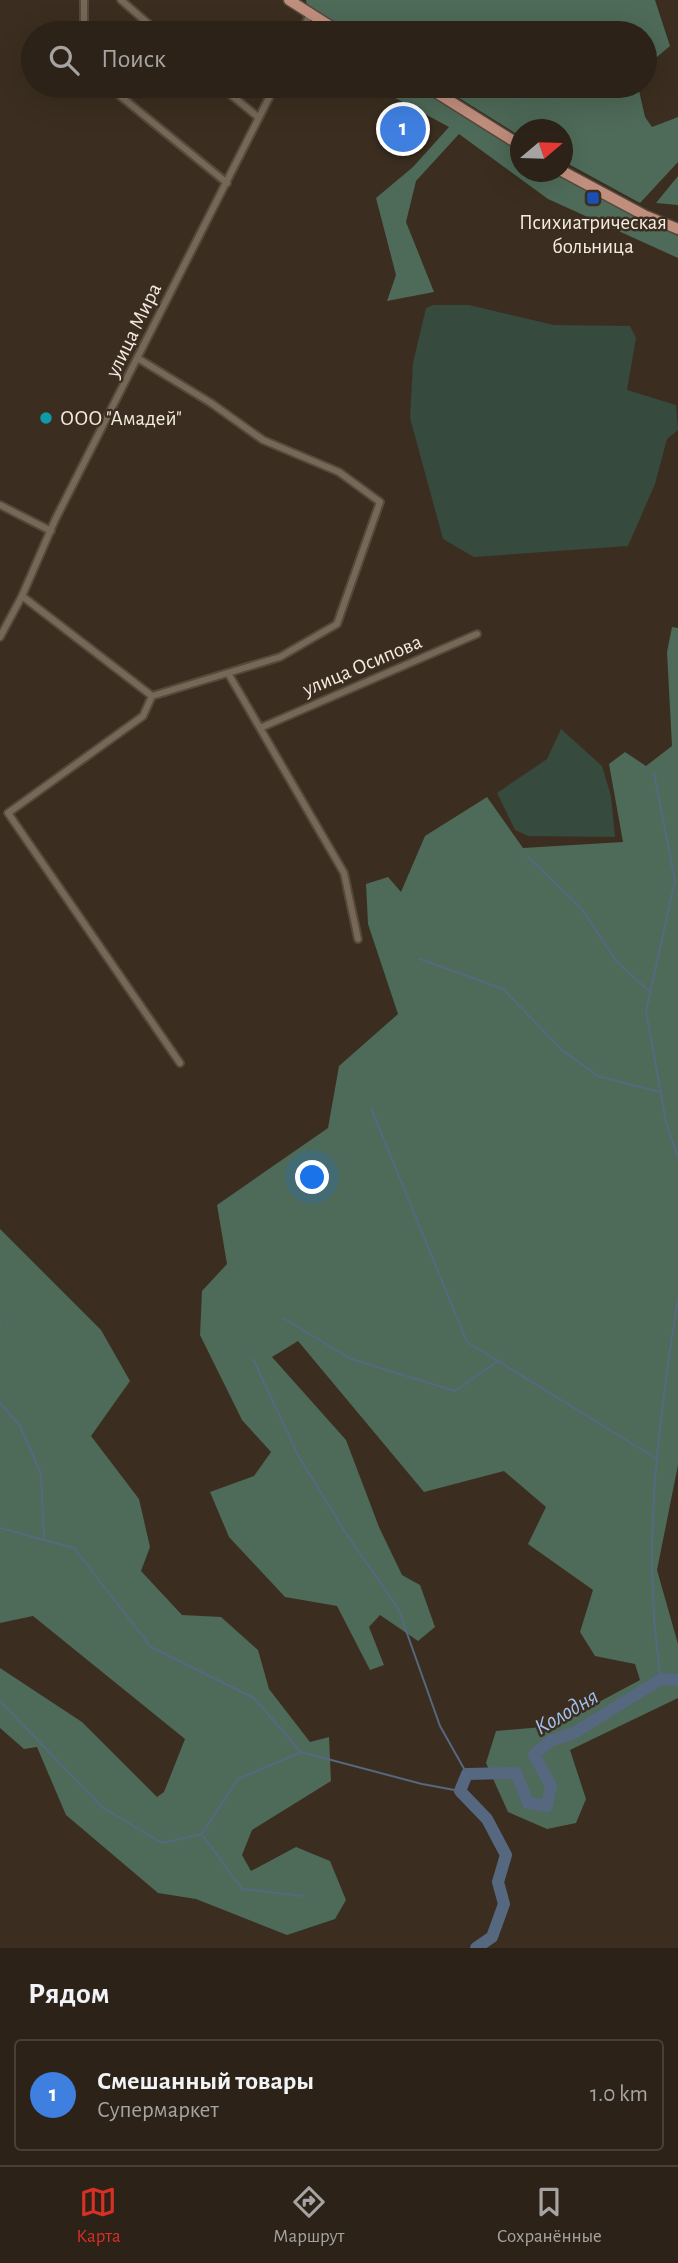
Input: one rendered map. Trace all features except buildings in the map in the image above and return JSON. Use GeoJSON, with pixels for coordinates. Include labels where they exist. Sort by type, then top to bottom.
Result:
{"type":"FeatureCollection","features":[{"type":"Feature","properties":{"kind":"main road"},"geometry":{"type":"LineString","coordinates":[[293,1],[321,21]]}},
{"type":"Feature","properties":{"kind":"main road"},"geometry":{"type":"LineString","coordinates":[[445,98],[510,139]]}},
{"type":"Feature","properties":{"kind":"main road"},"geometry":{"type":"LineString","coordinates":[[573,177],[608,197],[678,229]]}},
{"type":"Feature","properties":{"kind":"street"},"geometry":{"type":"LineString","coordinates":[[84,0],[84,21]]}},
{"type":"Feature","properties":{"kind":"street"},"geometry":{"type":"LineString","coordinates":[[121,0],[145,21]]}},
{"type":"Feature","properties":{"kind":"street"},"geometry":{"type":"LineString","coordinates":[[307,21],[310,14]]}},
{"type":"Feature","properties":{"kind":"street"},"geometry":{"type":"LineString","coordinates":[[123,98],[227,183]]}},
{"type":"Feature","properties":{"kind":"street"},"geometry":{"type":"LineString","coordinates":[[235,98],[258,117]]}},
{"type":"Feature","properties":{"kind":"street","name":"улица Мира"},"geometry":{"type":"LineString","coordinates":[[0,637],[268,98]]}},
{"type":"Feature","properties":{"kind":"street"},"geometry":{"type":"LineString","coordinates":[[22,596],[152,696],[280,657],[337,624],[380,502],[339,472],[262,440],[211,403],[139,359]]}},
{"type":"Feature","properties":{"kind":"street"},"geometry":{"type":"LineString","coordinates":[[0,505],[51,531]]}},
{"type":"Feature","properties":{"kind":"street","name":"улица Осипова"},"geometry":{"type":"LineString","coordinates":[[260,728],[477,634]]}},
{"type":"Feature","properties":{"kind":"street"},"geometry":{"type":"LineString","coordinates":[[228,673],[345,873],[358,939]]}},
{"type":"Feature","properties":{"kind":"street"},"geometry":{"type":"LineString","coordinates":[[152,696],[143,716],[8,813],[180,1063]]}},
{"type":"Feature","properties":{"kind":"green space"},"geometry":{"type":"Polygon","coordinates":[[[306,0],[655,0],[670,46],[657,57],[657,21],[333,21],[307,6],[306,0]]]}},
{"type":"Feature","properties":{"kind":"green space"},"geometry":{"type":"Polygon","coordinates":[[[395,98],[434,98],[510,146],[510,171],[459,134],[416,181],[406,222],[434,292],[387,301],[396,275],[376,198],[413,167],[449,127],[395,98]]]}},
{"type":"Feature","properties":{"kind":"green space"},"geometry":{"type":"Polygon","coordinates":[[[459,98],[641,98],[645,117],[652,127],[678,117],[678,162],[640,203],[573,166],[573,119],[510,119],[510,130],[459,98]]]}},
{"type":"Feature","properties":{"kind":"green space"},"geometry":{"type":"Polygon","coordinates":[[[678,176],[678,205],[656,203],[678,176]]]}},
{"type":"Feature","properties":{"kind":"green space"},"geometry":{"type":"Polygon","coordinates":[[[525,182],[570,182],[678,236],[678,258],[548,199],[525,182]]]}},
{"type":"Feature","properties":{"kind":"green space"},"geometry":{"type":"Polygon","coordinates":[[[433,305],[469,305],[554,325],[630,326],[636,338],[627,390],[676,405],[678,430],[667,439],[655,484],[628,546],[474,557],[443,539],[410,418],[413,363],[426,308],[433,305]]]}},
{"type":"Feature","properties":{"kind":"green space"},"geometry":{"type":"Polygon","coordinates":[[[672,627],[678,628],[678,1465],[657,1570],[678,1644],[678,1698],[570,1750],[586,1799],[576,1823],[547,1829],[508,1812],[486,1763],[496,1731],[554,1726],[640,1680],[635,1664],[595,1656],[580,1632],[593,1590],[528,1544],[546,1507],[504,1471],[424,1492],[298,1341],[272,1357],[346,1440],[379,1527],[402,1575],[420,1585],[435,1627],[418,1641],[380,1615],[369,1627],[384,1665],[370,1670],[337,1606],[285,1597],[229,1537],[210,1492],[254,1476],[271,1452],[242,1420],[200,1335],[202,1291],[227,1264],[217,1205],[328,1128],[339,1066],[398,1014],[368,924],[366,884],[388,877],[401,892],[425,836],[487,797],[523,848],[623,842],[609,764],[625,752],[646,766],[672,746],[667,652],[672,627]]]}},
{"type":"Feature","properties":{"kind":"green space"},"geometry":{"type":"Polygon","coordinates":[[[561,729],[602,766],[611,796],[615,837],[528,836],[515,830],[497,793],[547,759],[561,729]]]}},
{"type":"Feature","properties":{"kind":"green space"},"geometry":{"type":"Polygon","coordinates":[[[0,1229],[101,1330],[130,1381],[91,1436],[139,1499],[150,1547],[141,1571],[182,1615],[221,1617],[258,1650],[269,1689],[310,1742],[329,1737],[331,1781],[252,1830],[242,1855],[251,1871],[296,1847],[330,1861],[346,1900],[335,1919],[287,1935],[196,1899],[158,1893],[66,1815],[37,1747],[24,1749],[0,1728],[0,1668],[82,1722],[157,1797],[164,1792],[185,1739],[33,1616],[0,1623],[0,1229]]]}},
{"type":"Feature","properties":{"kind":"waterway"},"geometry":{"type":"LineString","coordinates":[[654,773],[675,881],[646,1011],[666,1122],[678,1158]]}},
{"type":"Feature","properties":{"kind":"waterway"},"geometry":{"type":"LineString","coordinates":[[527,856],[581,908],[616,961],[650,992]]}},
{"type":"Feature","properties":{"kind":"waterway"},"geometry":{"type":"LineString","coordinates":[[420,959],[503,989],[563,1051],[598,1076],[660,1092]]}},
{"type":"Feature","properties":{"kind":"waterway"},"geometry":{"type":"LineString","coordinates":[[371,1108],[467,1342],[657,1459]]}},
{"type":"Feature","properties":{"kind":"waterway"},"geometry":{"type":"LineString","coordinates":[[661,1679],[652,1583],[654,1488],[678,1298]]}},
{"type":"Feature","properties":{"kind":"waterway"},"geometry":{"type":"LineString","coordinates":[[283,1318],[351,1359],[455,1391],[498,1361]]}},
{"type":"Feature","properties":{"kind":"waterway"},"geometry":{"type":"LineString","coordinates":[[253,1359],[299,1457],[347,1535],[398,1608],[440,1726],[467,1774]]}},
{"type":"Feature","properties":{"kind":"waterway"},"geometry":{"type":"LineString","coordinates":[[0,1403],[20,1426],[41,1474],[44,1540]]}},
{"type":"Feature","properties":{"kind":"waterway"},"geometry":{"type":"LineString","coordinates":[[0,1528],[74,1548],[151,1647],[254,1698],[301,1752],[422,1784],[460,1791]]}},
{"type":"Feature","properties":{"kind":"waterway","name":"Колодня"},"geometry":{"type":"LineString","coordinates":[[476,1948],[492,1937],[504,1904],[498,1882],[506,1855],[487,1819],[460,1791],[467,1774],[516,1773],[528,1803],[547,1806],[551,1786],[534,1755],[550,1741],[574,1733],[661,1679],[678,1680]]}},
{"type":"Feature","properties":{"kind":"waterway"},"geometry":{"type":"LineString","coordinates":[[0,1701],[102,1807],[162,1843],[202,1834],[238,1779],[299,1753]]}},
{"type":"Feature","properties":{"kind":"waterway"},"geometry":{"type":"LineString","coordinates":[[203,1836],[242,1889],[304,1896]]}},
{"type":"Feature","properties":{"kind":"place","name":"Смешанный товары"},"geometry":{"type":"Point","coordinates":[403,129]}},
{"type":"Feature","properties":{"kind":"place","name":"Психиатрическая больница"},"geometry":{"type":"Point","coordinates":[593,198]}},
{"type":"Feature","properties":{"kind":"place","name":"ООО \"Амадей\""},"geometry":{"type":"Point","coordinates":[46,418]}}]}
